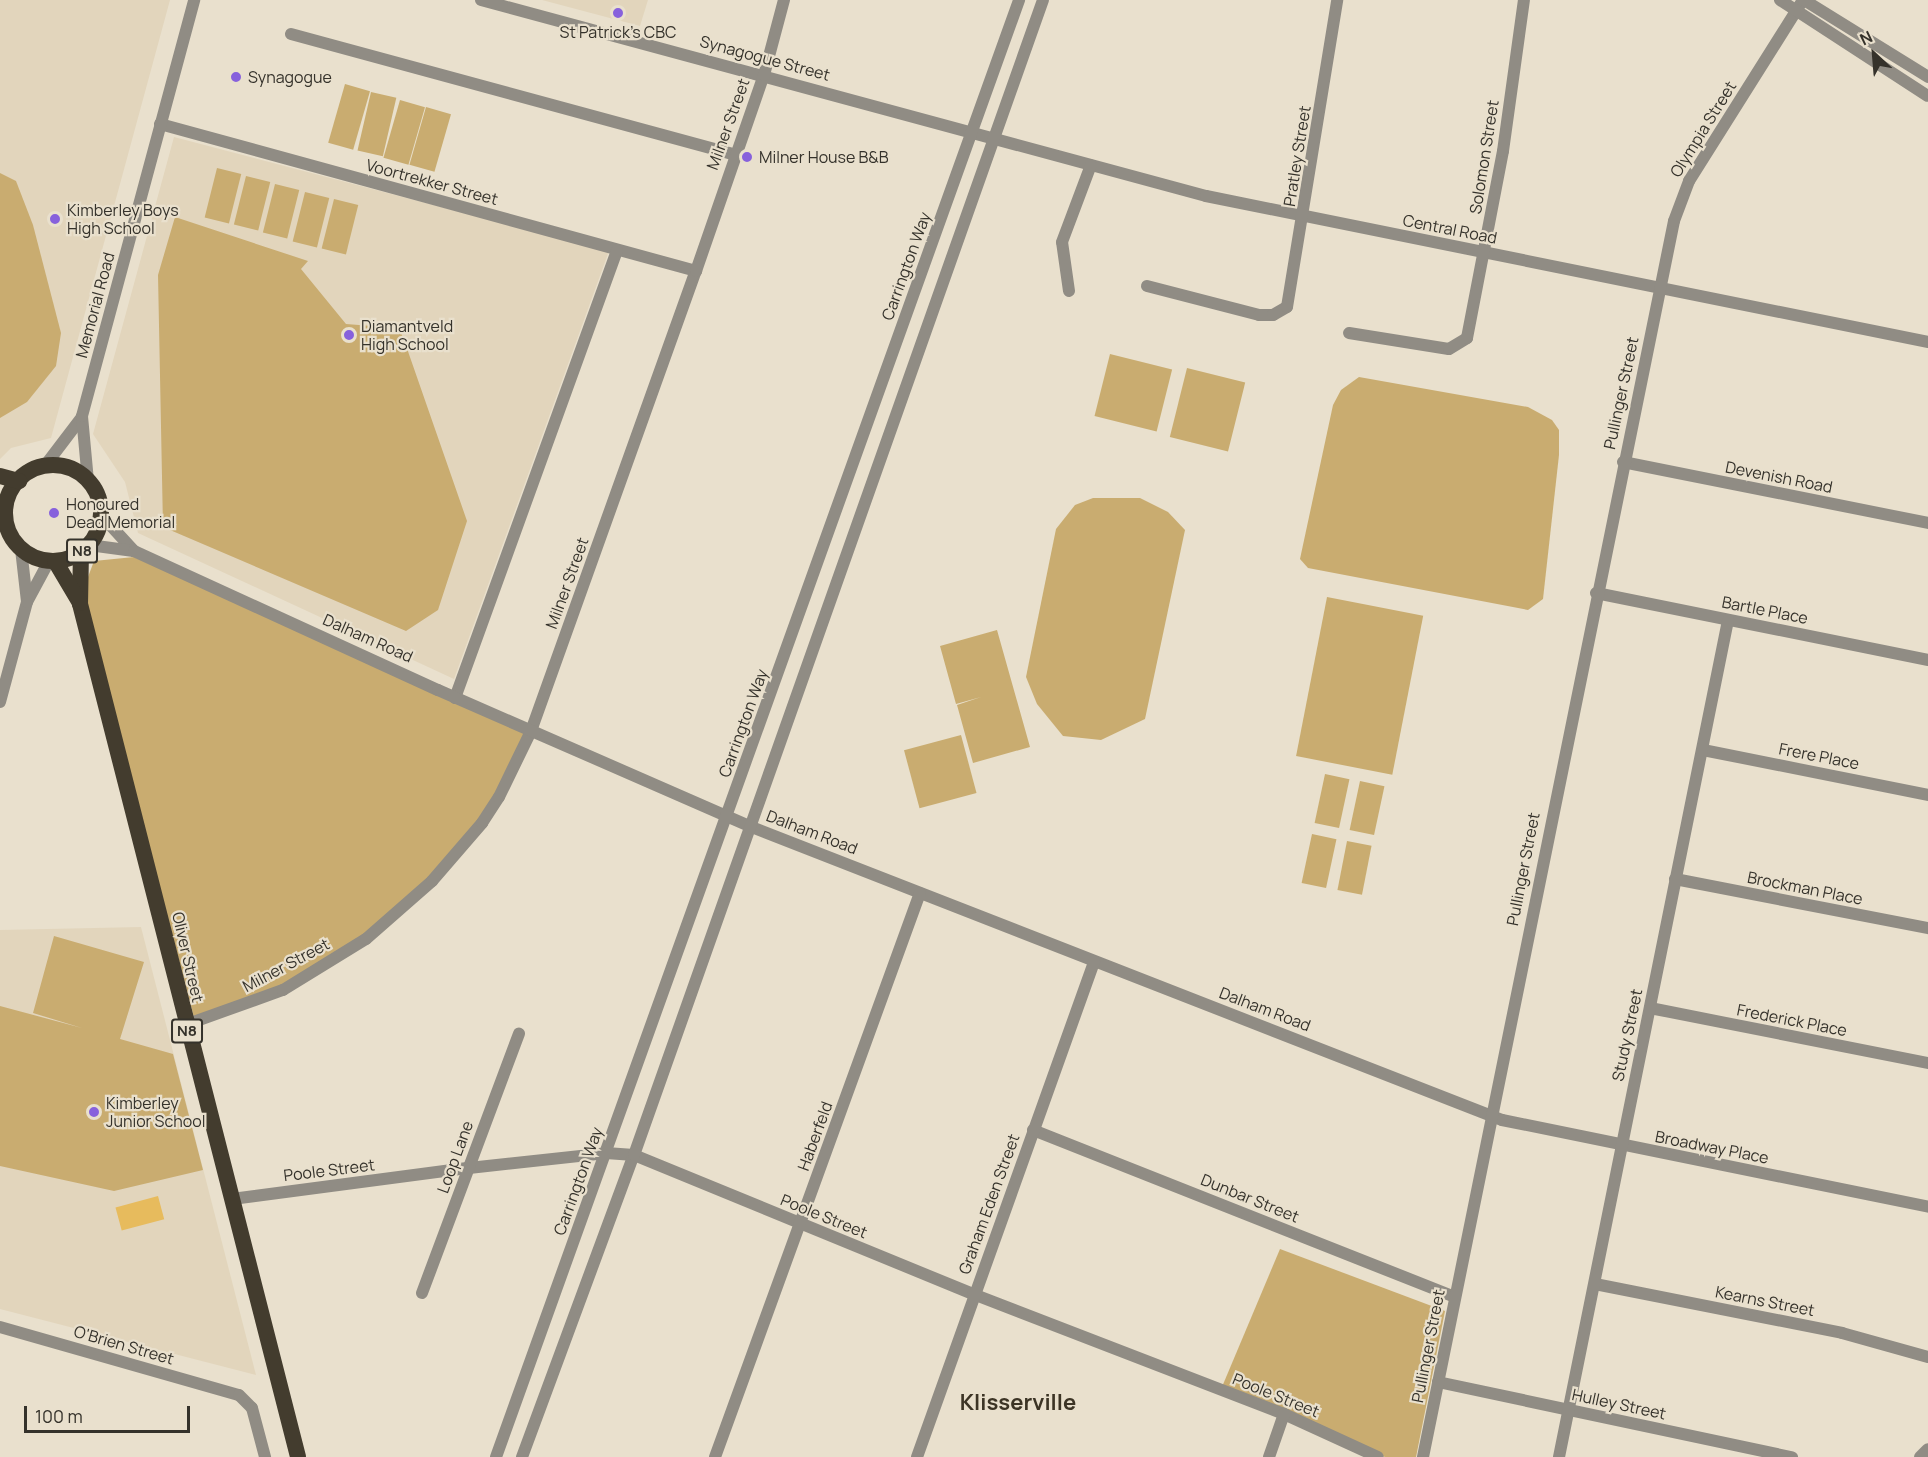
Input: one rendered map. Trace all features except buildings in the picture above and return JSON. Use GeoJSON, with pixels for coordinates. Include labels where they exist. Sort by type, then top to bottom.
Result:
{"type":"FeatureCollection","features":[{"type":"Feature","properties":{"kind":"highway"},"geometry":{"type":"LineString","coordinates":[[21,549],[10,535],[3,512],[11,490],[19,481],[44,467],[73,470],[88,481]]}},
{"type":"Feature","properties":{"kind":"highway"},"geometry":{"type":"LineString","coordinates":[[0,476],[19,481]]}},
{"type":"Feature","properties":{"kind":"highway","name":"N8"},"geometry":{"type":"LineString","coordinates":[[21,549],[52,561],[85,548],[101,515],[98,497],[88,481]]}},
{"type":"Feature","properties":{"kind":"highway","name":"Oliver Street"},"geometry":{"type":"LineString","coordinates":[[80,604],[85,548]]}},
{"type":"Feature","properties":{"kind":"highway","name":"Oliver Street"},"geometry":{"type":"LineString","coordinates":[[52,561],[80,604],[185,1024],[298,1457]]}},
{"type":"Feature","properties":{"kind":"street","name":"Memorial Road"},"geometry":{"type":"LineString","coordinates":[[88,481],[82,416],[194,0]]}},
{"type":"Feature","properties":{"kind":"street","name":"Synagogue Street"},"geometry":{"type":"LineString","coordinates":[[481,0],[971,131]]}},
{"type":"Feature","properties":{"kind":"street","name":"Milner Street"},"geometry":{"type":"LineString","coordinates":[[185,1024],[283,990],[325,966],[397,914],[482,823],[531,731],[696,271],[734,154],[764,75],[784,0]]}},
{"type":"Feature","properties":{"kind":"street","name":"Carrington Way"},"geometry":{"type":"LineString","coordinates":[[496,1457],[1019,0]]}},
{"type":"Feature","properties":{"kind":"street"},"geometry":{"type":"LineString","coordinates":[[522,1457],[634,1155],[1043,0]]}},
{"type":"Feature","properties":{"kind":"street","name":"Pratley Street"},"geometry":{"type":"LineString","coordinates":[[1147,286],[1259,315],[1280,313],[1287,307],[1304,218],[1337,0]]}},
{"type":"Feature","properties":{"kind":"street","name":"Solomon Street"},"geometry":{"type":"LineString","coordinates":[[1349,333],[1455,347],[1467,338],[1485,253],[1524,0]]}},
{"type":"Feature","properties":{"kind":"street"},"geometry":{"type":"LineString","coordinates":[[1780,0],[1801,4],[1928,77]]}},
{"type":"Feature","properties":{"kind":"street"},"geometry":{"type":"LineString","coordinates":[[1801,4],[1928,96]]}},
{"type":"Feature","properties":{"kind":"street","name":"Olympia Street"},"geometry":{"type":"LineString","coordinates":[[1659,288],[1684,190],[1801,4]]}},
{"type":"Feature","properties":{"kind":"street"},"geometry":{"type":"LineString","coordinates":[[291,34],[734,154]]}},
{"type":"Feature","properties":{"kind":"street","name":"Voortrekker Street"},"geometry":{"type":"LineString","coordinates":[[160,124],[696,271]]}},
{"type":"Feature","properties":{"kind":"street","name":"Central Road"},"geometry":{"type":"LineString","coordinates":[[971,131],[1091,165],[1304,218],[1928,342]]}},
{"type":"Feature","properties":{"kind":"street"},"geometry":{"type":"LineString","coordinates":[[1069,291],[1062,242],[1091,165]]}},
{"type":"Feature","properties":{"kind":"street"},"geometry":{"type":"LineString","coordinates":[[455,698],[617,250]]}},
{"type":"Feature","properties":{"kind":"street","name":"Pullinger Street"},"geometry":{"type":"LineString","coordinates":[[1423,1457],[1490,1116],[1659,288]]}},
{"type":"Feature","properties":{"kind":"street"},"geometry":{"type":"LineString","coordinates":[[44,467],[82,416]]}},
{"type":"Feature","properties":{"kind":"street","name":"Devenish Road"},"geometry":{"type":"LineString","coordinates":[[1623,462],[1928,523]]}},
{"type":"Feature","properties":{"kind":"street","name":"Dalham Road"},"geometry":{"type":"LineString","coordinates":[[101,515],[134,551]]}},
{"type":"Feature","properties":{"kind":"street","name":"Dalham Road"},"geometry":{"type":"LineString","coordinates":[[85,548],[134,551],[455,698],[727,818],[1490,1116]]}},
{"type":"Feature","properties":{"kind":"street"},"geometry":{"type":"LineString","coordinates":[[21,549],[27,602]]}},
{"type":"Feature","properties":{"kind":"street"},"geometry":{"type":"LineString","coordinates":[[0,702],[27,602],[52,561]]}},
{"type":"Feature","properties":{"kind":"street","name":"Bartle Place"},"geometry":{"type":"LineString","coordinates":[[1596,593],[1928,660]]}},
{"type":"Feature","properties":{"kind":"street","name":"Study Street"},"geometry":{"type":"LineString","coordinates":[[1559,1457],[1728,620]]}},
{"type":"Feature","properties":{"kind":"street","name":"Frere Place"},"geometry":{"type":"LineString","coordinates":[[1703,750],[1928,795]]}},
{"type":"Feature","properties":{"kind":"street","name":"Brockman Place"},"geometry":{"type":"LineString","coordinates":[[1676,879],[1928,928]]}},
{"type":"Feature","properties":{"kind":"street","name":"Haberfeld"},"geometry":{"type":"LineString","coordinates":[[715,1457],[920,893]]}},
{"type":"Feature","properties":{"kind":"street","name":"Graham Eden Street"},"geometry":{"type":"LineString","coordinates":[[917,1457],[973,1294],[1094,962]]}},
{"type":"Feature","properties":{"kind":"street","name":"Frederick Place"},"geometry":{"type":"LineString","coordinates":[[1650,1008],[1928,1063]]}},
{"type":"Feature","properties":{"kind":"street","name":"Loop Lane"},"geometry":{"type":"LineString","coordinates":[[422,1293],[519,1034]]}},
{"type":"Feature","properties":{"kind":"street","name":"Broadway Place"},"geometry":{"type":"LineString","coordinates":[[1490,1116],[1928,1207]]}},
{"type":"Feature","properties":{"kind":"street","name":"Dunbar Street"},"geometry":{"type":"LineString","coordinates":[[1034,1130],[1454,1297]]}},
{"type":"Feature","properties":{"kind":"street","name":"Poole Street"},"geometry":{"type":"LineString","coordinates":[[232,1199],[469,1168],[606,1153],[634,1155],[973,1294],[1284,1414],[1378,1457]]}},
{"type":"Feature","properties":{"kind":"street","name":"Kearns Street"},"geometry":{"type":"LineString","coordinates":[[1595,1284],[1842,1333],[1928,1357]]}},
{"type":"Feature","properties":{"kind":"street","name":"O'Brien Street"},"geometry":{"type":"LineString","coordinates":[[0,1327],[239,1395],[252,1408],[265,1457]]}},
{"type":"Feature","properties":{"kind":"street","name":"Hulley Street"},"geometry":{"type":"LineString","coordinates":[[1438,1382],[1792,1457]]}},
{"type":"Feature","properties":{"kind":"street"},"geometry":{"type":"LineString","coordinates":[[1269,1457],[1284,1414]]}},
{"type":"Feature","properties":{"kind":"street"},"geometry":{"type":"LineString","coordinates":[[1920,1457],[1928,1449]]}},
{"type":"Feature","properties":{"kind":"shaded area","name":"Kimberley Boys High School"},"geometry":{"type":"Polygon","coordinates":[[[0,0],[170,0],[51,438],[11,448],[0,459],[0,0]]]}},
{"type":"Feature","properties":{"kind":"shaded area","name":"St Patrick's CBC"},"geometry":{"type":"Polygon","coordinates":[[[542,0],[648,0],[640,26],[542,0]]]}},
{"type":"Feature","properties":{"kind":"shaded area"},"geometry":{"type":"Polygon","coordinates":[[[345,84],[370,91],[353,150],[328,143],[345,84]]]}},
{"type":"Feature","properties":{"kind":"shaded area"},"geometry":{"type":"Polygon","coordinates":[[[371,92],[396,98],[383,156],[358,150],[371,92]]]}},
{"type":"Feature","properties":{"kind":"shaded area"},"geometry":{"type":"Polygon","coordinates":[[[400,100],[425,107],[408,165],[383,158],[400,100]]]}},
{"type":"Feature","properties":{"kind":"shaded area"},"geometry":{"type":"Polygon","coordinates":[[[426,107],[451,114],[434,172],[409,165],[426,107]]]}},
{"type":"Feature","properties":{"kind":"shaded area","name":"Diamantveld High School"},"geometry":{"type":"Polygon","coordinates":[[[174,137],[609,251],[454,679],[138,533],[125,482],[93,434],[174,137]]]}},
{"type":"Feature","properties":{"kind":"shaded area"},"geometry":{"type":"Polygon","coordinates":[[[217,168],[241,174],[229,224],[205,217],[217,168]]]}},
{"type":"Feature","properties":{"kind":"shaded area"},"geometry":{"type":"Polygon","coordinates":[[[0,173],[16,181],[33,225],[61,333],[56,366],[27,402],[0,418],[0,173]]]}},
{"type":"Feature","properties":{"kind":"shaded area"},"geometry":{"type":"Polygon","coordinates":[[[246,176],[270,182],[258,231],[234,225],[246,176]]]}},
{"type":"Feature","properties":{"kind":"shaded area"},"geometry":{"type":"Polygon","coordinates":[[[275,184],[299,190],[287,239],[263,233],[275,184]]]}},
{"type":"Feature","properties":{"kind":"shaded area"},"geometry":{"type":"Polygon","coordinates":[[[305,192],[329,198],[317,248],[293,241],[305,192]]]}},
{"type":"Feature","properties":{"kind":"shaded area"},"geometry":{"type":"Polygon","coordinates":[[[334,199],[358,205],[346,255],[322,248],[334,199]]]}},
{"type":"Feature","properties":{"kind":"shaded area"},"geometry":{"type":"Polygon","coordinates":[[[175,217],[308,261],[301,269],[346,324],[398,328],[467,521],[438,610],[406,631],[163,527],[158,275],[175,217]]]}},
{"type":"Feature","properties":{"kind":"shaded area"},"geometry":{"type":"Polygon","coordinates":[[[1110,354],[1172,369],[1157,432],[1095,416],[1110,354]]]}},
{"type":"Feature","properties":{"kind":"shaded area"},"geometry":{"type":"Polygon","coordinates":[[[1187,368],[1245,383],[1228,451],[1170,437],[1187,368]]]}},
{"type":"Feature","properties":{"kind":"shaded area"},"geometry":{"type":"Polygon","coordinates":[[[1359,377],[1528,407],[1552,420],[1559,430],[1559,455],[1543,599],[1528,610],[1308,568],[1300,559],[1333,405],[1341,390],[1359,377]]]}},
{"type":"Feature","properties":{"kind":"shaded area"},"geometry":{"type":"Polygon","coordinates":[[[1093,498],[1140,498],[1168,512],[1185,530],[1145,719],[1101,740],[1063,736],[1037,704],[1026,677],[1056,529],[1075,505],[1093,498]]]}},
{"type":"Feature","properties":{"kind":"shaded area"},"geometry":{"type":"Polygon","coordinates":[[[134,557],[530,732],[483,823],[374,934],[278,988],[195,1021],[82,593],[94,561],[134,557]]]}},
{"type":"Feature","properties":{"kind":"shaded area"},"geometry":{"type":"Polygon","coordinates":[[[1327,597],[1423,616],[1392,775],[1296,756],[1327,597]]]}},
{"type":"Feature","properties":{"kind":"shaded area"},"geometry":{"type":"Polygon","coordinates":[[[997,630],[1030,747],[973,763],[957,705],[981,697],[956,704],[940,646],[997,630]]]}},
{"type":"Feature","properties":{"kind":"shaded area"},"geometry":{"type":"Polygon","coordinates":[[[961,735],[977,793],[920,808],[904,750],[961,735]]]}},
{"type":"Feature","properties":{"kind":"shaded area"},"geometry":{"type":"Polygon","coordinates":[[[1325,774],[1349,779],[1339,828],[1315,823],[1325,774]]]}},
{"type":"Feature","properties":{"kind":"shaded area"},"geometry":{"type":"Polygon","coordinates":[[[1360,781],[1384,786],[1374,835],[1350,830],[1360,781]]]}},
{"type":"Feature","properties":{"kind":"shaded area"},"geometry":{"type":"Polygon","coordinates":[[[1312,834],[1336,839],[1326,888],[1302,883],[1312,834]]]}},
{"type":"Feature","properties":{"kind":"shaded area"},"geometry":{"type":"Polygon","coordinates":[[[1347,841],[1372,846],[1362,895],[1337,890],[1347,841]]]}},
{"type":"Feature","properties":{"kind":"shaded area","name":"Kimberley Junior School"},"geometry":{"type":"Polygon","coordinates":[[[141,927],[256,1375],[0,1309],[0,930],[141,927]]]}},
{"type":"Feature","properties":{"kind":"shaded area"},"geometry":{"type":"Polygon","coordinates":[[[54,936],[144,962],[120,1039],[173,1054],[203,1170],[114,1191],[0,1166],[0,1006],[82,1028],[33,1013],[54,936]]]}},
{"type":"Feature","properties":{"kind":"shaded area"},"geometry":{"type":"Polygon","coordinates":[[[158,1196],[164,1219],[122,1231],[115,1207],[158,1196]]]}},
{"type":"Feature","properties":{"kind":"shaded area"},"geometry":{"type":"Polygon","coordinates":[[[1280,1249],[1445,1311],[1416,1457],[1385,1457],[1219,1394],[1280,1249]]]}},
{"type":"Feature","properties":{"kind":"place","name":"St Patrick's CBC"},"geometry":{"type":"Point","coordinates":[618,13]}},
{"type":"Feature","properties":{"kind":"place","name":"Synagogue"},"geometry":{"type":"Point","coordinates":[236,77]}},
{"type":"Feature","properties":{"kind":"place","name":"Milner House B&B"},"geometry":{"type":"Point","coordinates":[747,157]}},
{"type":"Feature","properties":{"kind":"place","name":"Kimberley Boys High School"},"geometry":{"type":"Point","coordinates":[55,219]}},
{"type":"Feature","properties":{"kind":"place","name":"Diamantveld High School"},"geometry":{"type":"Point","coordinates":[349,335]}},
{"type":"Feature","properties":{"kind":"place","name":"Honoured Dead Memorial"},"geometry":{"type":"Point","coordinates":[54,513]}},
{"type":"Feature","properties":{"kind":"place","name":"Kimberley Junior School"},"geometry":{"type":"Point","coordinates":[94,1112]}},
{"type":"Feature","properties":{"kind":"district","name":"Klisserville"},"geometry":{"type":"Point","coordinates":[1018,1403]}}]}
